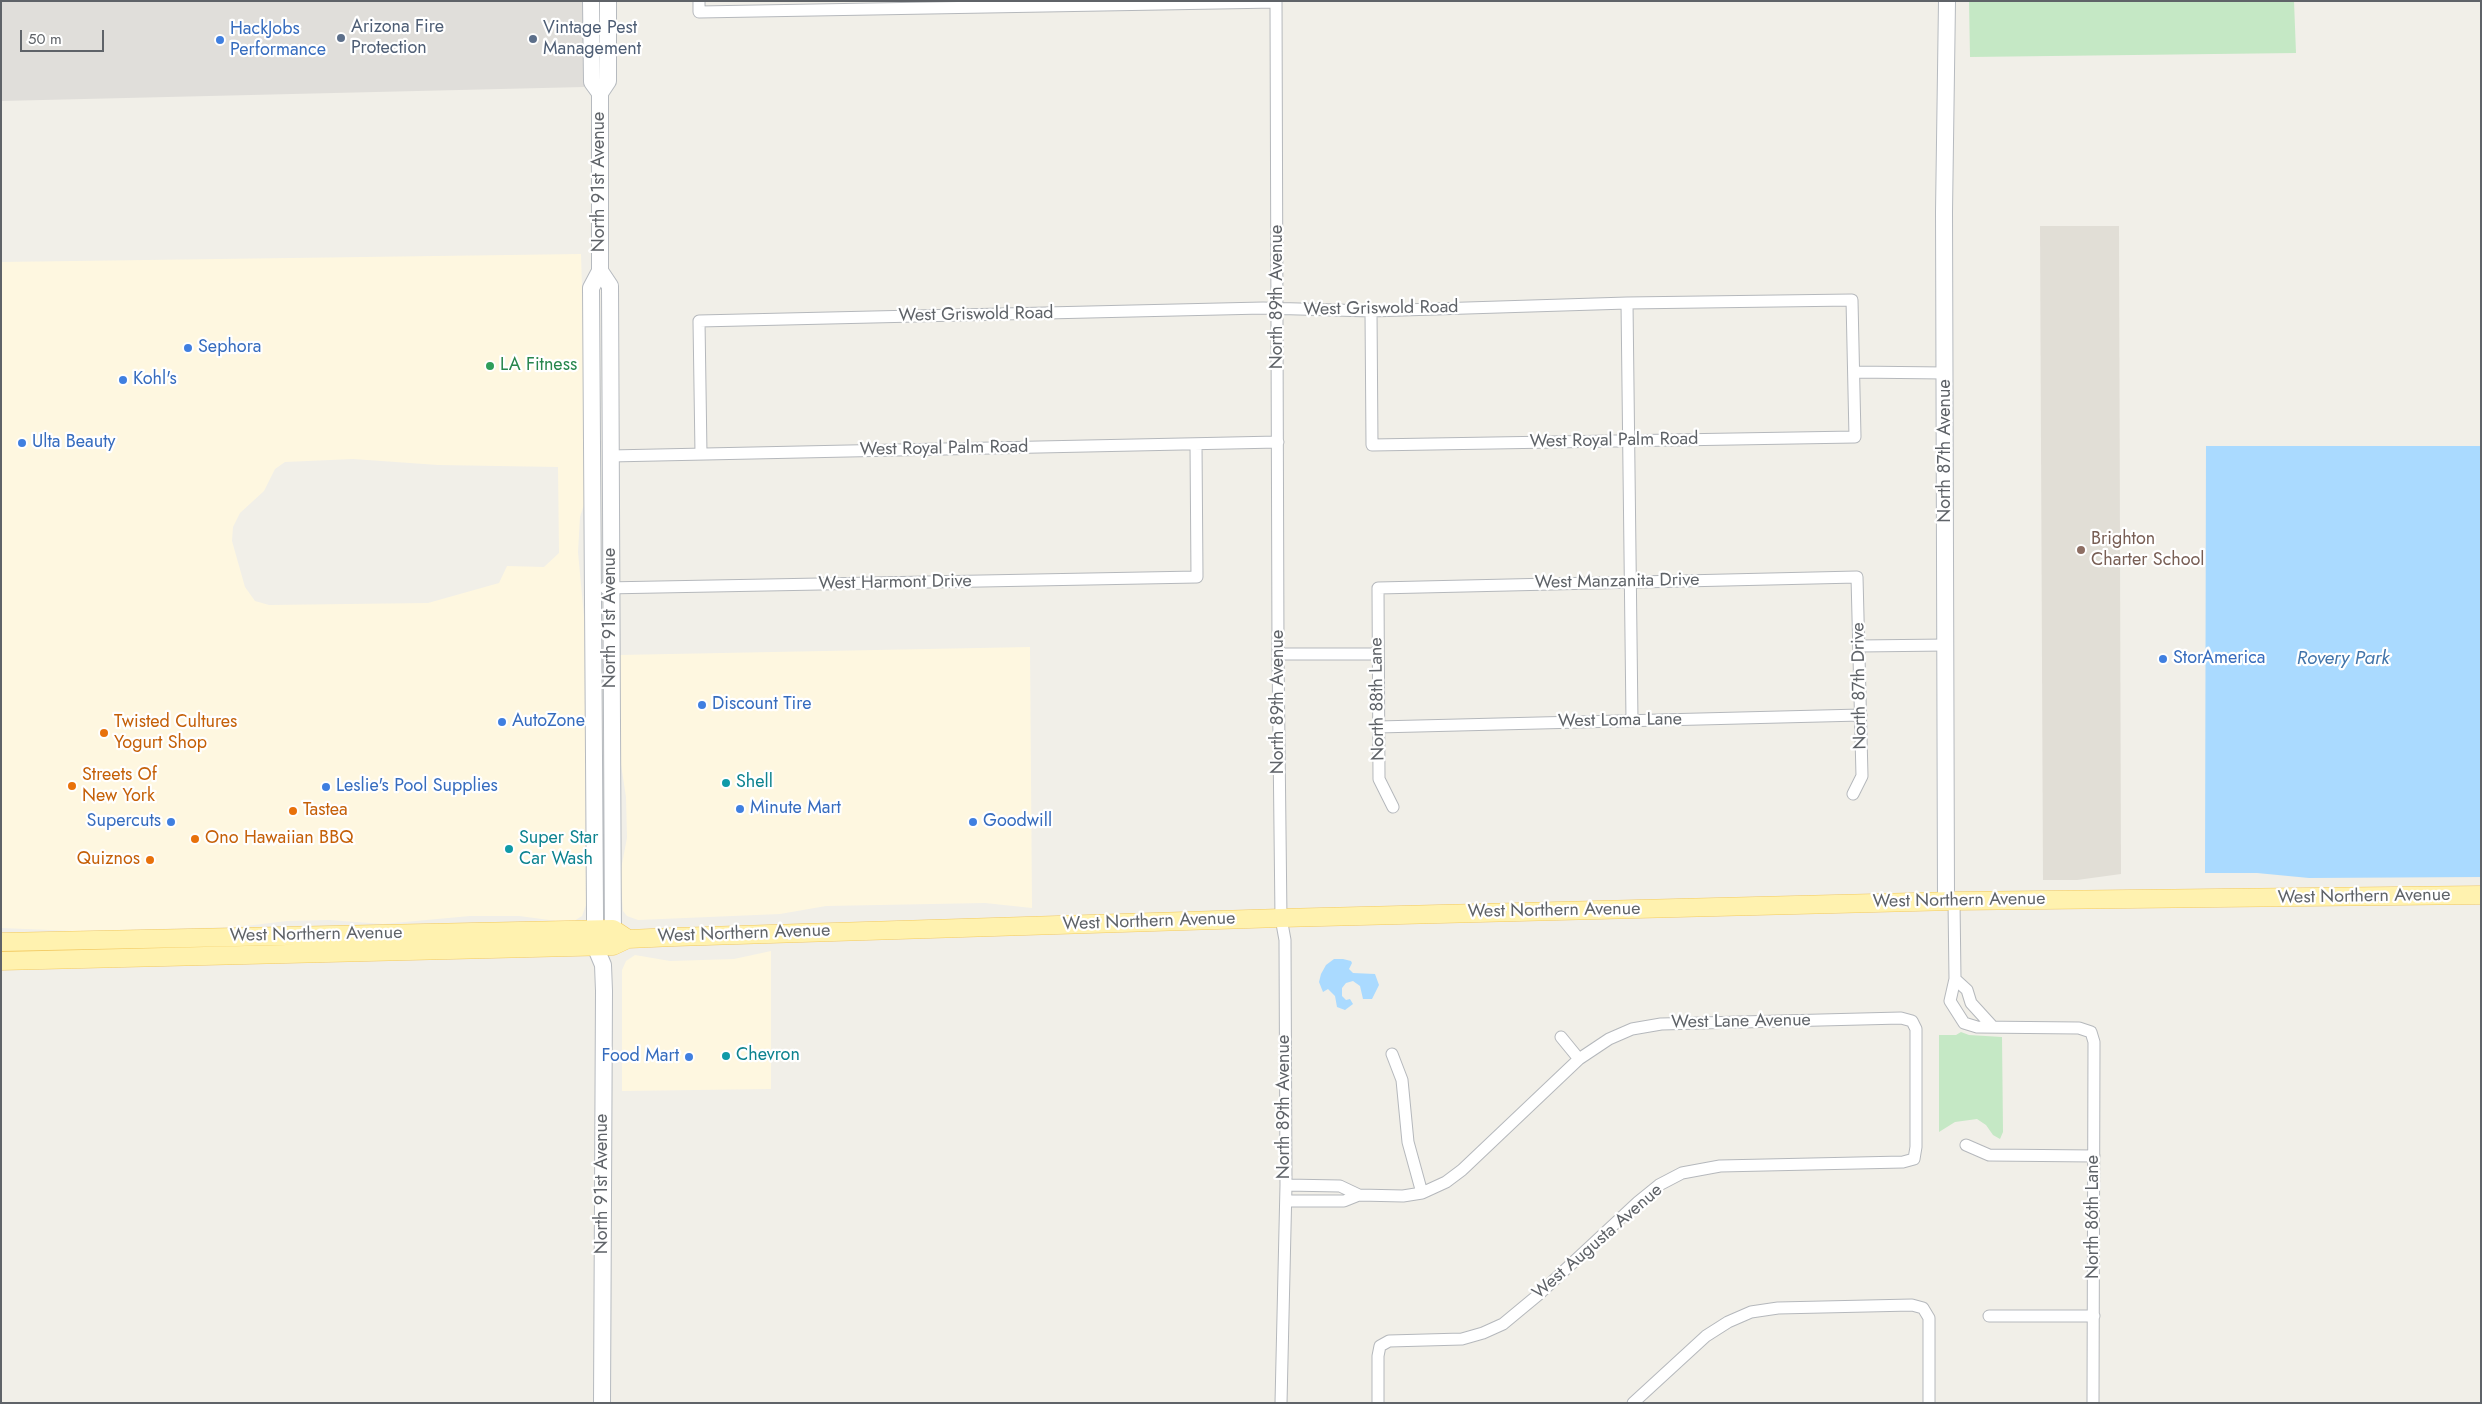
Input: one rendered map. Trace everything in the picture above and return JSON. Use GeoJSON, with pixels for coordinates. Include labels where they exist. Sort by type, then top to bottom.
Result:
{"type":"FeatureCollection","features":[{"type":"Feature","properties":{"kind":"main road","name":"North 91st Avenue"},"geometry":{"type":"LineString","coordinates":[[591,1],[592,82],[600,93]]}},
{"type":"Feature","properties":{"kind":"main road","name":"North 91st Avenue"},"geometry":{"type":"LineString","coordinates":[[602,1403],[604,965],[595,938],[591,288],[600,272],[600,93],[608,81],[608,1]]}},
{"type":"Feature","properties":{"kind":"main road","name":"North 87th Avenue"},"geometry":{"type":"LineString","coordinates":[[1947,1],[1944,212],[1950,901]]}},
{"type":"Feature","properties":{"kind":"main road","name":"North 91st Avenue"},"geometry":{"type":"LineString","coordinates":[[600,272],[610,286],[612,772],[618,938],[604,965]]}},
{"type":"Feature","properties":{"kind":"main road"},"geometry":{"type":"LineString","coordinates":[[592,369],[600,397],[601,441],[610,456]]}},
{"type":"Feature","properties":{"kind":"main road"},"geometry":{"type":"LineString","coordinates":[[593,670],[601,705],[601,758],[605,769],[612,772]]}},
{"type":"Feature","properties":{"kind":"main road","name":"West Northern Avenue"},"geometry":{"type":"LineString","coordinates":[[1,942],[258,936],[618,938],[1281,918],[1950,901],[2481,895]]}},
{"type":"Feature","properties":{"kind":"main road"},"geometry":{"type":"LineString","coordinates":[[258,936],[258,955]]}},
{"type":"Feature","properties":{"kind":"main road","name":"West Northern Avenue"},"geometry":{"type":"LineString","coordinates":[[1,961],[258,955],[595,938]]}},
{"type":"Feature","properties":{"kind":"main road"},"geometry":{"type":"LineString","coordinates":[[1,971],[48,960]]}},
{"type":"Feature","properties":{"kind":"street"},"geometry":{"type":"LineString","coordinates":[[699,6],[1276,2]]}},
{"type":"Feature","properties":{"kind":"street","name":"North 89th Avenue"},"geometry":{"type":"LineString","coordinates":[[1276,2],[1278,654],[1281,918],[1285,940],[1286,1185],[1281,1403]]}},
{"type":"Feature","properties":{"kind":"street","name":"West Griswold Road"},"geometry":{"type":"LineString","coordinates":[[701,454],[699,321],[1263,308],[1278,310],[1371,311],[1627,303],[1852,300],[1854,372]]}},
{"type":"Feature","properties":{"kind":"street"},"geometry":{"type":"LineString","coordinates":[[1627,303],[1632,720]]}},
{"type":"Feature","properties":{"kind":"street","name":"West Royal Palm Road"},"geometry":{"type":"LineString","coordinates":[[1371,311],[1372,445],[1856,437],[1854,372]]}},
{"type":"Feature","properties":{"kind":"street"},"geometry":{"type":"LineString","coordinates":[[1854,372],[1945,373]]}},
{"type":"Feature","properties":{"kind":"street","name":"West Royal Palm Road"},"geometry":{"type":"LineString","coordinates":[[610,456],[1278,442]]}},
{"type":"Feature","properties":{"kind":"street","name":"West Harmont Drive"},"geometry":{"type":"LineString","coordinates":[[593,589],[1197,577],[1196,444]]}},
{"type":"Feature","properties":{"kind":"street","name":"West Manzanita Drive"},"geometry":{"type":"LineString","coordinates":[[1378,588],[1857,577]]}},
{"type":"Feature","properties":{"kind":"street","name":"North 87th Drive"},"geometry":{"type":"LineString","coordinates":[[1853,794],[1862,776],[1857,577]]}},
{"type":"Feature","properties":{"kind":"street","name":"North 88th Lane"},"geometry":{"type":"LineString","coordinates":[[1378,588],[1379,778],[1393,807]]}},
{"type":"Feature","properties":{"kind":"street"},"geometry":{"type":"LineString","coordinates":[[1859,646],[1947,644]]}},
{"type":"Feature","properties":{"kind":"street"},"geometry":{"type":"LineString","coordinates":[[1278,654],[1377,654]]}},
{"type":"Feature","properties":{"kind":"street","name":"West Loma Lane"},"geometry":{"type":"LineString","coordinates":[[1378,727],[1861,715]]}},
{"type":"Feature","properties":{"kind":"street","name":"North 87th Avenue"},"geometry":{"type":"LineString","coordinates":[[1950,901],[1955,979],[1950,1001],[1956,1013]]}},
{"type":"Feature","properties":{"kind":"street"},"geometry":{"type":"LineString","coordinates":[[1955,979],[1967,990],[1971,1003],[1992,1026]]}},
{"type":"Feature","properties":{"kind":"street"},"geometry":{"type":"LineString","coordinates":[[1971,1003],[1956,1013],[1964,1023],[1977,1027],[1992,1026]]}},
{"type":"Feature","properties":{"kind":"street","name":"West Lane Avenue"},"geometry":{"type":"LineString","coordinates":[[1286,1201],[1344,1201],[1359,1195],[1422,1193],[1446,1182],[1462,1170],[1579,1059],[1609,1039],[1632,1029],[1661,1024],[1901,1018],[1912,1020],[1916,1030],[1916,1147],[1914,1159]]}},
{"type":"Feature","properties":{"kind":"street","name":"North 86th Lane"},"geometry":{"type":"LineString","coordinates":[[1992,1026],[2079,1028],[2091,1032],[2094,1042],[2093,1403]]}},
{"type":"Feature","properties":{"kind":"street"},"geometry":{"type":"LineString","coordinates":[[1561,1037],[1579,1059]]}},
{"type":"Feature","properties":{"kind":"street"},"geometry":{"type":"LineString","coordinates":[[1392,1054],[1402,1080],[1408,1142],[1422,1193]]}},
{"type":"Feature","properties":{"kind":"street"},"geometry":{"type":"LineString","coordinates":[[1966,1145],[1989,1155],[2094,1156]]}},
{"type":"Feature","properties":{"kind":"street","name":"West Augusta Avenue"},"geometry":{"type":"LineString","coordinates":[[1378,1403],[1378,1356],[1380,1346],[1389,1341],[1462,1339],[1483,1333],[1503,1324],[1538,1295],[1638,1202],[1659,1185],[1682,1173],[1720,1166],[1904,1162],[1914,1159]]}},
{"type":"Feature","properties":{"kind":"street","name":"West Lane Avenue"},"geometry":{"type":"LineString","coordinates":[[1286,1185],[1340,1186],[1359,1195]]}},
{"type":"Feature","properties":{"kind":"street"},"geometry":{"type":"LineString","coordinates":[[1633,1403],[1706,1336],[1728,1322],[1751,1312],[1788,1308],[1912,1305],[1924,1308],[1929,1318],[1929,1403]]}},
{"type":"Feature","properties":{"kind":"street"},"geometry":{"type":"LineString","coordinates":[[1990,1316],[2094,1316]]}},
{"type":"Feature","properties":{"kind":"shaded area"},"geometry":{"type":"Polygon","coordinates":[[[1,1],[584,1],[584,87],[1,101],[1,1]]]}},
{"type":"Feature","properties":{"kind":"shaded area","name":"Brighton Charter School"},"geometry":{"type":"Polygon","coordinates":[[[2040,226],[2119,226],[2121,874],[2077,880],[2043,880],[2040,226]]]}},
{"type":"Feature","properties":{"kind":"shaded area"},"geometry":{"type":"Polygon","coordinates":[[[581,254],[588,492],[580,517],[578,552],[584,617],[586,905],[582,916],[574,921],[564,922],[519,916],[470,916],[383,924],[329,920],[287,921],[237,927],[75,931],[1,928],[1,262],[581,254]],[[353,459],[285,462],[275,469],[264,491],[240,513],[233,527],[232,541],[245,587],[255,601],[269,605],[428,603],[499,583],[507,566],[544,567],[559,553],[558,467],[438,465],[353,459]]]}},
{"type":"Feature","properties":{"kind":"shaded area"},"geometry":{"type":"Polygon","coordinates":[[[1030,647],[1032,908],[985,903],[826,906],[780,914],[638,920],[627,916],[623,911],[620,874],[627,838],[626,797],[620,758],[619,655],[1030,647]]]}},
{"type":"Feature","properties":{"kind":"shaded area"},"geometry":{"type":"Polygon","coordinates":[[[771,951],[771,1089],[622,1091],[622,970],[626,961],[635,955],[670,961],[734,959],[771,951]]]}},
{"type":"Feature","properties":{"kind":"green space"},"geometry":{"type":"Polygon","coordinates":[[[1969,1],[2294,1],[2296,53],[1970,57],[1969,1]]]}},
{"type":"Feature","properties":{"kind":"green space"},"geometry":{"type":"Polygon","coordinates":[[[1961,1032],[1969,1035],[2002,1037],[2003,1132],[2000,1139],[1993,1135],[1986,1125],[1977,1119],[1955,1122],[1939,1132],[1939,1035],[1956,1035],[1961,1032]]]}},
{"type":"Feature","properties":{"kind":"water","name":"Rovery Park"},"geometry":{"type":"Polygon","coordinates":[[[2206,446],[2481,446],[2481,877],[2309,878],[2257,873],[2205,873],[2206,446]]]}},
{"type":"Feature","properties":{"kind":"water"},"geometry":{"type":"Polygon","coordinates":[[[1334,959],[1351,961],[1349,969],[1353,973],[1375,974],[1379,985],[1372,999],[1363,999],[1360,986],[1353,981],[1346,983],[1342,988],[1342,996],[1346,1000],[1350,999],[1353,1004],[1345,1010],[1337,1007],[1335,996],[1328,989],[1323,992],[1319,982],[1326,965],[1334,959]]]}},
{"type":"Feature","properties":{"kind":"place","name":"Arizona Fire Protection"},"geometry":{"type":"Point","coordinates":[341,38]}},
{"type":"Feature","properties":{"kind":"place","name":"Vintage Pest Management"},"geometry":{"type":"Point","coordinates":[533,39]}},
{"type":"Feature","properties":{"kind":"place","name":"HackJobs Performance"},"geometry":{"type":"Point","coordinates":[220,40]}},
{"type":"Feature","properties":{"kind":"place","name":"Sephora"},"geometry":{"type":"Point","coordinates":[188,348]}},
{"type":"Feature","properties":{"kind":"place","name":"LA Fitness"},"geometry":{"type":"Point","coordinates":[490,366]}},
{"type":"Feature","properties":{"kind":"place","name":"Kohl's"},"geometry":{"type":"Point","coordinates":[123,380]}},
{"type":"Feature","properties":{"kind":"place","name":"Ulta Beauty"},"geometry":{"type":"Point","coordinates":[22,443]}},
{"type":"Feature","properties":{"kind":"place","name":"Brighton Charter School"},"geometry":{"type":"Point","coordinates":[2081,550]}},
{"type":"Feature","properties":{"kind":"place","name":"StorAmerica"},"geometry":{"type":"Point","coordinates":[2163,659]}},
{"type":"Feature","properties":{"kind":"place","name":"Discount Tire"},"geometry":{"type":"Point","coordinates":[702,705]}},
{"type":"Feature","properties":{"kind":"place","name":"AutoZone"},"geometry":{"type":"Point","coordinates":[502,722]}},
{"type":"Feature","properties":{"kind":"place","name":"Twisted Cultures Yogurt Shop"},"geometry":{"type":"Point","coordinates":[104,733]}},
{"type":"Feature","properties":{"kind":"place","name":"Shell"},"geometry":{"type":"Point","coordinates":[726,783]}},
{"type":"Feature","properties":{"kind":"place","name":"Streets Of New York"},"geometry":{"type":"Point","coordinates":[72,786]}},
{"type":"Feature","properties":{"kind":"place","name":"Leslie's Pool Supplies"},"geometry":{"type":"Point","coordinates":[326,787]}},
{"type":"Feature","properties":{"kind":"place","name":"Minute Mart"},"geometry":{"type":"Point","coordinates":[740,809]}},
{"type":"Feature","properties":{"kind":"place","name":"Tastea"},"geometry":{"type":"Point","coordinates":[293,811]}},
{"type":"Feature","properties":{"kind":"place","name":"Supercuts"},"geometry":{"type":"Point","coordinates":[171,822]}},
{"type":"Feature","properties":{"kind":"place","name":"Goodwill"},"geometry":{"type":"Point","coordinates":[973,822]}},
{"type":"Feature","properties":{"kind":"place","name":"Ono Hawaiian BBQ"},"geometry":{"type":"Point","coordinates":[195,839]}},
{"type":"Feature","properties":{"kind":"place","name":"Super Star Car Wash"},"geometry":{"type":"Point","coordinates":[509,849]}},
{"type":"Feature","properties":{"kind":"place","name":"Quiznos"},"geometry":{"type":"Point","coordinates":[150,860]}},
{"type":"Feature","properties":{"kind":"place","name":"Chevron"},"geometry":{"type":"Point","coordinates":[726,1056]}},
{"type":"Feature","properties":{"kind":"place","name":"Food Mart"},"geometry":{"type":"Point","coordinates":[689,1057]}}]}
